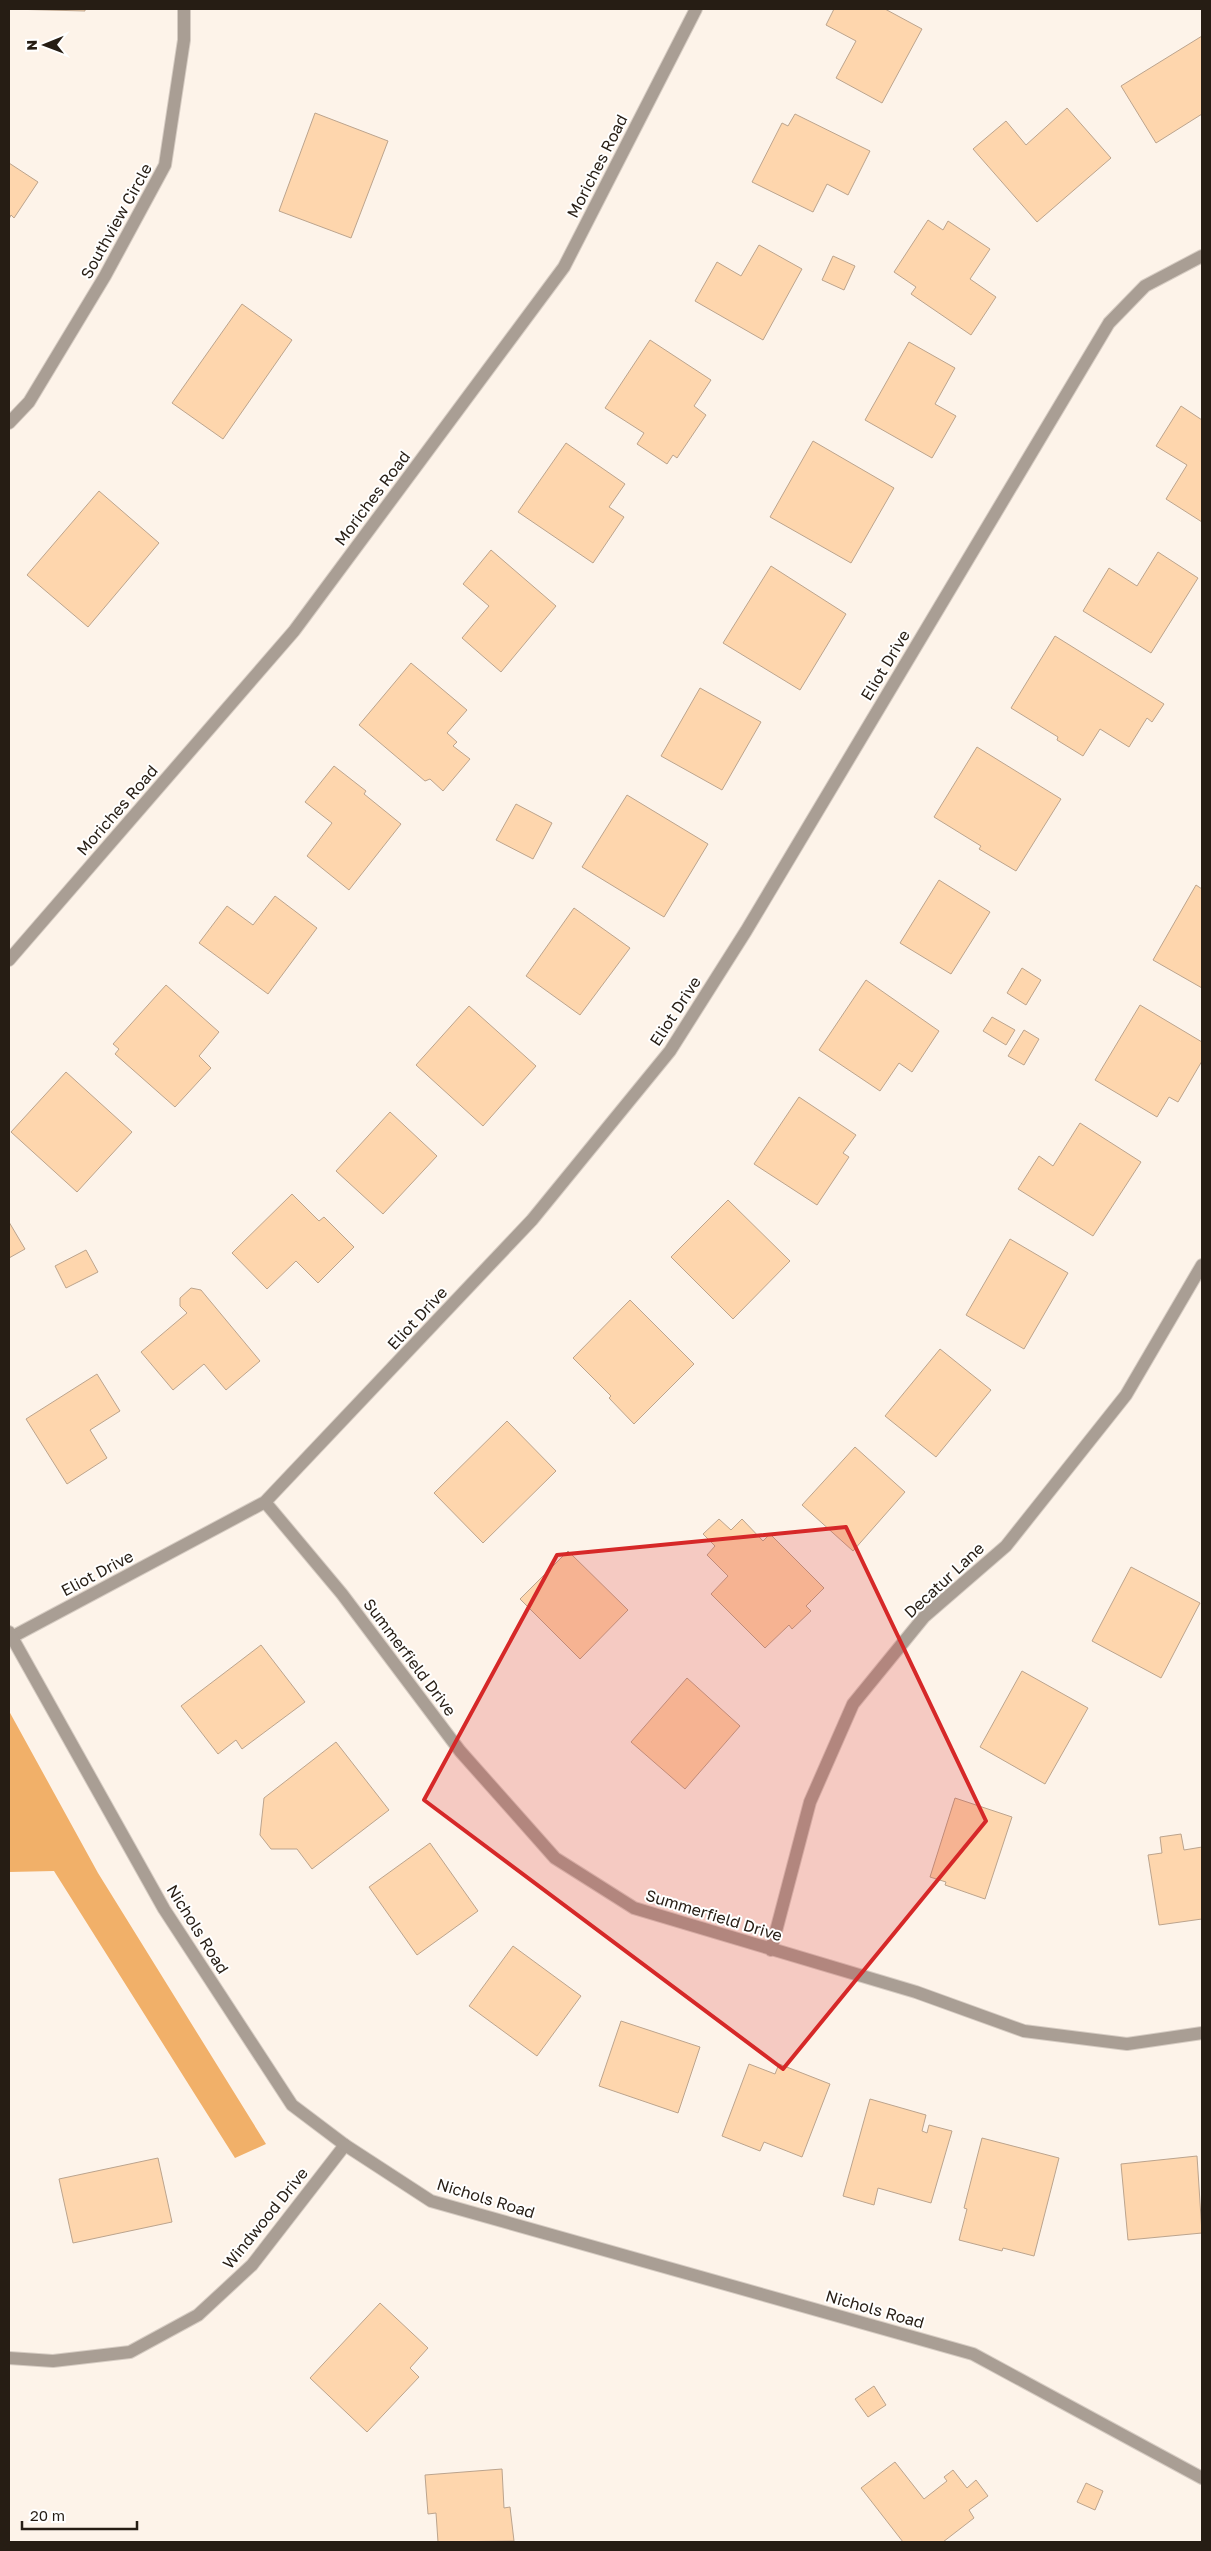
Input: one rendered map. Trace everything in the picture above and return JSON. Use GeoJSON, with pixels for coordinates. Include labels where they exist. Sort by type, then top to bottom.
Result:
{"type":"FeatureCollection","features":[{"type":"Feature","properties":{"kind":"street","name":"Southview Circle"},"geometry":{"type":"LineString","coordinates":[[9,423],[29,402],[105,276],[165,165],[184,40],[184,9]]}},
{"type":"Feature","properties":{"kind":"street","name":"Moriches Road"},"geometry":{"type":"LineString","coordinates":[[9,960],[294,631],[564,267],[696,9]]}},
{"type":"Feature","properties":{"kind":"street","name":"Eliot Drive"},"geometry":{"type":"LineString","coordinates":[[10,1634],[265,1502],[532,1220],[670,1051],[746,931],[1109,323],[1145,286],[1202,256]]}},
{"type":"Feature","properties":{"kind":"street","name":"Decatur Lane"},"geometry":{"type":"LineString","coordinates":[[771,1950],[810,1802],[853,1704],[924,1618],[1006,1546],[1126,1395],[1200,1273]]}},
{"type":"Feature","properties":{"kind":"street","name":"Summerfield Drive"},"geometry":{"type":"LineString","coordinates":[[265,1502],[342,1594],[460,1751],[555,1858],[634,1908],[916,1992],[1024,2031],[1127,2044],[1202,2033]]}},
{"type":"Feature","properties":{"kind":"street","name":"Nichols Road"},"geometry":{"type":"LineString","coordinates":[[10,1634],[164,1909],[292,2105],[345,2145],[430,2201],[973,2354],[1202,2478]]}},
{"type":"Feature","properties":{"kind":"street","name":"Windwood Drive"},"geometry":{"type":"LineString","coordinates":[[9,2358],[53,2361],[130,2352],[198,2316],[252,2265],[345,2145]]}},
{"type":"Feature","properties":{"kind":"highlighted area"},"geometry":{"type":"Polygon","coordinates":[[[846,1527],[986,1821],[783,2069],[424,1800],[557,1555],[846,1527]]]}},
{"type":"Feature","properties":{"kind":"shaded area"},"geometry":{"type":"Polygon","coordinates":[[[9,1711],[98,1873],[266,2144],[235,2158],[54,1871],[9,1872],[9,1711]]]}},
{"type":"Feature","properties":{"kind":"building"},"geometry":{"type":"Polygon","coordinates":[[[9,9],[85,9],[85,11],[9,9]]]}},
{"type":"Feature","properties":{"kind":"building"},"geometry":{"type":"Polygon","coordinates":[[[834,9],[885,9],[922,29],[882,103],[836,78],[856,41],[826,25],[834,9]]]}},
{"type":"Feature","properties":{"kind":"building"},"geometry":{"type":"Polygon","coordinates":[[[1202,36],[1202,114],[1156,143],[1121,86],[1202,36]]]}},
{"type":"Feature","properties":{"kind":"building"},"geometry":{"type":"Polygon","coordinates":[[[1067,108],[1111,158],[1037,222],[973,149],[1006,121],[1026,145],[1067,108]]]}},
{"type":"Feature","properties":{"kind":"building"},"geometry":{"type":"Polygon","coordinates":[[[315,113],[388,141],[351,238],[279,211],[315,113]]]}},
{"type":"Feature","properties":{"kind":"building"},"geometry":{"type":"Polygon","coordinates":[[[795,114],[870,151],[848,195],[827,184],[813,212],[752,182],[782,123],[788,126],[795,114]]]}},
{"type":"Feature","properties":{"kind":"building"},"geometry":{"type":"Polygon","coordinates":[[[9,163],[38,182],[14,218],[11,215],[9,219],[9,163]]]}},
{"type":"Feature","properties":{"kind":"building"},"geometry":{"type":"Polygon","coordinates":[[[928,220],[943,230],[948,221],[990,249],[970,279],[996,297],[971,335],[911,294],[916,287],[894,272],[928,220]]]}},
{"type":"Feature","properties":{"kind":"building"},"geometry":{"type":"Polygon","coordinates":[[[759,245],[802,269],[763,340],[695,301],[717,262],[741,276],[759,245]]]}},
{"type":"Feature","properties":{"kind":"building"},"geometry":{"type":"Polygon","coordinates":[[[833,256],[855,266],[844,290],[822,280],[833,256]]]}},
{"type":"Feature","properties":{"kind":"building"},"geometry":{"type":"Polygon","coordinates":[[[242,304],[292,340],[223,439],[172,403],[242,304]]]}},
{"type":"Feature","properties":{"kind":"building"},"geometry":{"type":"Polygon","coordinates":[[[650,340],[711,380],[694,406],[706,415],[677,458],[673,455],[667,464],[637,444],[644,433],[605,408],[650,340]]]}},
{"type":"Feature","properties":{"kind":"building"},"geometry":{"type":"Polygon","coordinates":[[[909,342],[955,368],[935,404],[956,416],[932,458],[865,420],[909,342]]]}},
{"type":"Feature","properties":{"kind":"building"},"geometry":{"type":"Polygon","coordinates":[[[1181,406],[1202,420],[1202,522],[1166,499],[1187,465],[1156,446],[1181,406]]]}},
{"type":"Feature","properties":{"kind":"building"},"geometry":{"type":"Polygon","coordinates":[[[813,441],[894,488],[851,563],[770,517],[813,441]]]}},
{"type":"Feature","properties":{"kind":"building"},"geometry":{"type":"Polygon","coordinates":[[[566,443],[625,484],[609,507],[624,517],[593,563],[518,512],[566,443]]]}},
{"type":"Feature","properties":{"kind":"building"},"geometry":{"type":"Polygon","coordinates":[[[99,491],[159,543],[88,627],[27,575],[99,491]]]}},
{"type":"Feature","properties":{"kind":"building"},"geometry":{"type":"Polygon","coordinates":[[[491,550],[556,606],[501,672],[462,638],[489,606],[463,584],[491,550]]]}},
{"type":"Feature","properties":{"kind":"building"},"geometry":{"type":"Polygon","coordinates":[[[1158,552],[1198,578],[1151,653],[1083,611],[1109,568],[1137,586],[1158,552]]]}},
{"type":"Feature","properties":{"kind":"building"},"geometry":{"type":"Polygon","coordinates":[[[771,566],[846,614],[800,690],[723,643],[771,566]]]}},
{"type":"Feature","properties":{"kind":"building"},"geometry":{"type":"Polygon","coordinates":[[[1055,636],[1164,704],[1152,722],[1147,718],[1129,747],[1100,729],[1083,756],[1057,740],[1058,737],[1011,708],[1055,636]]]}},
{"type":"Feature","properties":{"kind":"building"},"geometry":{"type":"Polygon","coordinates":[[[411,663],[467,710],[447,733],[457,742],[453,746],[470,759],[443,791],[430,779],[425,781],[359,725],[411,663]]]}},
{"type":"Feature","properties":{"kind":"building"},"geometry":{"type":"Polygon","coordinates":[[[700,688],[761,722],[722,790],[661,756],[700,688]]]}},
{"type":"Feature","properties":{"kind":"building"},"geometry":{"type":"Polygon","coordinates":[[[977,747],[1061,799],[1016,871],[979,849],[981,846],[934,817],[977,747]]]}},
{"type":"Feature","properties":{"kind":"building"},"geometry":{"type":"Polygon","coordinates":[[[334,766],[366,791],[364,794],[401,824],[349,890],[307,856],[332,823],[305,802],[334,766]]]}},
{"type":"Feature","properties":{"kind":"building"},"geometry":{"type":"Polygon","coordinates":[[[627,795],[708,844],[664,917],[582,867],[627,795]]]}},
{"type":"Feature","properties":{"kind":"building"},"geometry":{"type":"Polygon","coordinates":[[[516,804],[552,823],[533,859],[496,840],[516,804]]]}},
{"type":"Feature","properties":{"kind":"building"},"geometry":{"type":"Polygon","coordinates":[[[939,880],[990,912],[951,974],[900,943],[939,880]]]}},
{"type":"Feature","properties":{"kind":"building"},"geometry":{"type":"Polygon","coordinates":[[[1196,885],[1202,889],[1202,988],[1153,960],[1196,885]]]}},
{"type":"Feature","properties":{"kind":"building"},"geometry":{"type":"Polygon","coordinates":[[[275,896],[317,928],[268,994],[199,943],[227,906],[253,925],[275,896]]]}},
{"type":"Feature","properties":{"kind":"building"},"geometry":{"type":"Polygon","coordinates":[[[574,908],[630,948],[580,1015],[526,976],[574,908]]]}},
{"type":"Feature","properties":{"kind":"building"},"geometry":{"type":"Polygon","coordinates":[[[1022,968],[1041,980],[1026,1005],[1007,993],[1022,968]]]}},
{"type":"Feature","properties":{"kind":"building"},"geometry":{"type":"Polygon","coordinates":[[[866,980],[939,1031],[912,1072],[899,1063],[880,1091],[819,1050],[866,980]]]}},
{"type":"Feature","properties":{"kind":"building"},"geometry":{"type":"Polygon","coordinates":[[[166,985],[219,1032],[199,1056],[211,1068],[175,1107],[115,1054],[119,1049],[113,1044],[166,985]]]}},
{"type":"Feature","properties":{"kind":"building"},"geometry":{"type":"Polygon","coordinates":[[[1140,1005],[1202,1042],[1202,1061],[1178,1102],[1169,1097],[1157,1117],[1095,1080],[1140,1005]]]}},
{"type":"Feature","properties":{"kind":"building"},"geometry":{"type":"Polygon","coordinates":[[[469,1006],[536,1066],[483,1126],[416,1065],[469,1006]]]}},
{"type":"Feature","properties":{"kind":"building"},"geometry":{"type":"Polygon","coordinates":[[[992,1017],[1015,1030],[1006,1045],[983,1031],[992,1017]]]}},
{"type":"Feature","properties":{"kind":"building"},"geometry":{"type":"Polygon","coordinates":[[[1024,1030],[1039,1039],[1024,1065],[1008,1056],[1024,1030]]]}},
{"type":"Feature","properties":{"kind":"building"},"geometry":{"type":"Polygon","coordinates":[[[66,1072],[132,1132],[77,1192],[11,1132],[66,1072]]]}},
{"type":"Feature","properties":{"kind":"building"},"geometry":{"type":"Polygon","coordinates":[[[799,1097],[856,1135],[843,1153],[849,1157],[817,1205],[754,1164],[799,1097]]]}},
{"type":"Feature","properties":{"kind":"building"},"geometry":{"type":"Polygon","coordinates":[[[390,1112],[437,1156],[383,1214],[336,1171],[390,1112]]]}},
{"type":"Feature","properties":{"kind":"building"},"geometry":{"type":"Polygon","coordinates":[[[1080,1123],[1141,1162],[1093,1236],[1018,1189],[1039,1156],[1053,1166],[1080,1123]]]}},
{"type":"Feature","properties":{"kind":"building"},"geometry":{"type":"Polygon","coordinates":[[[292,1194],[319,1221],[324,1217],[354,1247],[318,1283],[296,1261],[267,1289],[232,1253],[292,1194]]]}},
{"type":"Feature","properties":{"kind":"building"},"geometry":{"type":"Polygon","coordinates":[[[728,1200],[790,1261],[733,1319],[671,1257],[728,1200]]]}},
{"type":"Feature","properties":{"kind":"building"},"geometry":{"type":"Polygon","coordinates":[[[9,1222],[25,1249],[9,1258],[9,1222]]]}},
{"type":"Feature","properties":{"kind":"building"},"geometry":{"type":"Polygon","coordinates":[[[1010,1239],[1068,1273],[1024,1349],[966,1315],[1010,1239]]]}},
{"type":"Feature","properties":{"kind":"building"},"geometry":{"type":"Polygon","coordinates":[[[86,1250],[98,1272],[66,1288],[55,1266],[86,1250]]]}},
{"type":"Feature","properties":{"kind":"building"},"geometry":{"type":"Polygon","coordinates":[[[191,1288],[201,1290],[260,1361],[226,1390],[204,1364],[173,1390],[141,1352],[187,1313],[180,1306],[180,1298],[191,1288]]]}},
{"type":"Feature","properties":{"kind":"building"},"geometry":{"type":"Polygon","coordinates":[[[630,1300],[694,1364],[634,1424],[609,1398],[611,1396],[573,1358],[630,1300]]]}},
{"type":"Feature","properties":{"kind":"building"},"geometry":{"type":"Polygon","coordinates":[[[940,1349],[991,1390],[936,1457],[885,1416],[940,1349]]]}},
{"type":"Feature","properties":{"kind":"building"},"geometry":{"type":"Polygon","coordinates":[[[97,1374],[120,1411],[90,1430],[107,1458],[67,1484],[26,1419],[97,1374]]]}},
{"type":"Feature","properties":{"kind":"building"},"geometry":{"type":"Polygon","coordinates":[[[507,1421],[556,1471],[483,1543],[434,1493],[507,1421]]]}},
{"type":"Feature","properties":{"kind":"building"},"geometry":{"type":"Polygon","coordinates":[[[855,1447],[905,1492],[853,1551],[802,1505],[855,1447]]]}},
{"type":"Feature","properties":{"kind":"building"},"geometry":{"type":"Polygon","coordinates":[[[719,1519],[731,1530],[742,1519],[763,1541],[770,1534],[824,1588],[806,1606],[811,1611],[792,1629],[789,1625],[765,1648],[711,1594],[728,1576],[707,1555],[715,1546],[703,1534],[719,1519]]]}},
{"type":"Feature","properties":{"kind":"building"},"geometry":{"type":"Polygon","coordinates":[[[568,1551],[628,1610],[580,1659],[520,1599],[568,1551]]]}},
{"type":"Feature","properties":{"kind":"building"},"geometry":{"type":"Polygon","coordinates":[[[1131,1567],[1200,1603],[1161,1678],[1092,1641],[1131,1567]]]}},
{"type":"Feature","properties":{"kind":"building"},"geometry":{"type":"Polygon","coordinates":[[[261,1645],[305,1702],[242,1749],[236,1740],[218,1754],[181,1706],[261,1645]]]}},
{"type":"Feature","properties":{"kind":"building"},"geometry":{"type":"Polygon","coordinates":[[[1022,1671],[1088,1708],[1045,1784],[980,1747],[1022,1671]]]}},
{"type":"Feature","properties":{"kind":"building"},"geometry":{"type":"Polygon","coordinates":[[[687,1678],[740,1726],[685,1789],[631,1742],[687,1678]]]}},
{"type":"Feature","properties":{"kind":"building"},"geometry":{"type":"Polygon","coordinates":[[[336,1742],[389,1810],[312,1869],[297,1849],[271,1849],[260,1835],[264,1798],[336,1742]]]}},
{"type":"Feature","properties":{"kind":"building"},"geometry":{"type":"Polygon","coordinates":[[[955,1798],[1012,1817],[985,1899],[945,1885],[946,1882],[930,1877],[955,1798]]]}},
{"type":"Feature","properties":{"kind":"building"},"geometry":{"type":"Polygon","coordinates":[[[1181,1834],[1184,1850],[1202,1847],[1202,1919],[1159,1925],[1148,1855],[1162,1853],[1160,1837],[1181,1834]]]}},
{"type":"Feature","properties":{"kind":"building"},"geometry":{"type":"Polygon","coordinates":[[[430,1843],[478,1911],[417,1955],[369,1887],[430,1843]]]}},
{"type":"Feature","properties":{"kind":"building"},"geometry":{"type":"Polygon","coordinates":[[[513,1946],[581,1996],[537,2056],[469,2006],[513,1946]]]}},
{"type":"Feature","properties":{"kind":"building"},"geometry":{"type":"Polygon","coordinates":[[[621,2021],[700,2047],[678,2113],[599,2086],[621,2021]]]}},
{"type":"Feature","properties":{"kind":"building"},"geometry":{"type":"Polygon","coordinates":[[[749,2064],[775,2074],[779,2064],[830,2084],[802,2157],[764,2142],[760,2151],[722,2136],[749,2064]]]}},
{"type":"Feature","properties":{"kind":"building"},"geometry":{"type":"Polygon","coordinates":[[[870,2099],[926,2115],[922,2131],[927,2133],[929,2125],[952,2131],[931,2203],[878,2188],[874,2205],[843,2196],[870,2099]]]}},
{"type":"Feature","properties":{"kind":"building"},"geometry":{"type":"Polygon","coordinates":[[[982,2138],[1059,2158],[1034,2256],[1003,2248],[1002,2251],[959,2240],[967,2209],[964,2208],[982,2138]]]}},
{"type":"Feature","properties":{"kind":"building"},"geometry":{"type":"Polygon","coordinates":[[[1197,2156],[1202,2233],[1128,2240],[1121,2164],[1197,2156]]]}},
{"type":"Feature","properties":{"kind":"building"},"geometry":{"type":"Polygon","coordinates":[[[158,2158],[172,2222],[73,2243],[59,2179],[158,2158]]]}},
{"type":"Feature","properties":{"kind":"building"},"geometry":{"type":"Polygon","coordinates":[[[380,2303],[428,2348],[410,2368],[419,2377],[367,2432],[310,2378],[380,2303]]]}},
{"type":"Feature","properties":{"kind":"building"},"geometry":{"type":"Polygon","coordinates":[[[874,2386],[886,2405],[868,2417],[855,2399],[874,2386]]]}},
{"type":"Feature","properties":{"kind":"building"},"geometry":{"type":"Polygon","coordinates":[[[895,2462],[924,2499],[947,2481],[944,2477],[953,2470],[967,2488],[976,2480],[988,2496],[969,2510],[974,2518],[943,2542],[903,2542],[861,2488],[895,2462]]]}},
{"type":"Feature","properties":{"kind":"building"},"geometry":{"type":"Polygon","coordinates":[[[502,2469],[504,2508],[510,2507],[514,2541],[438,2542],[436,2513],[428,2514],[425,2475],[502,2469]]]}},
{"type":"Feature","properties":{"kind":"building"},"geometry":{"type":"Polygon","coordinates":[[[1086,2483],[1103,2491],[1095,2510],[1077,2502],[1086,2483]]]}}]}
